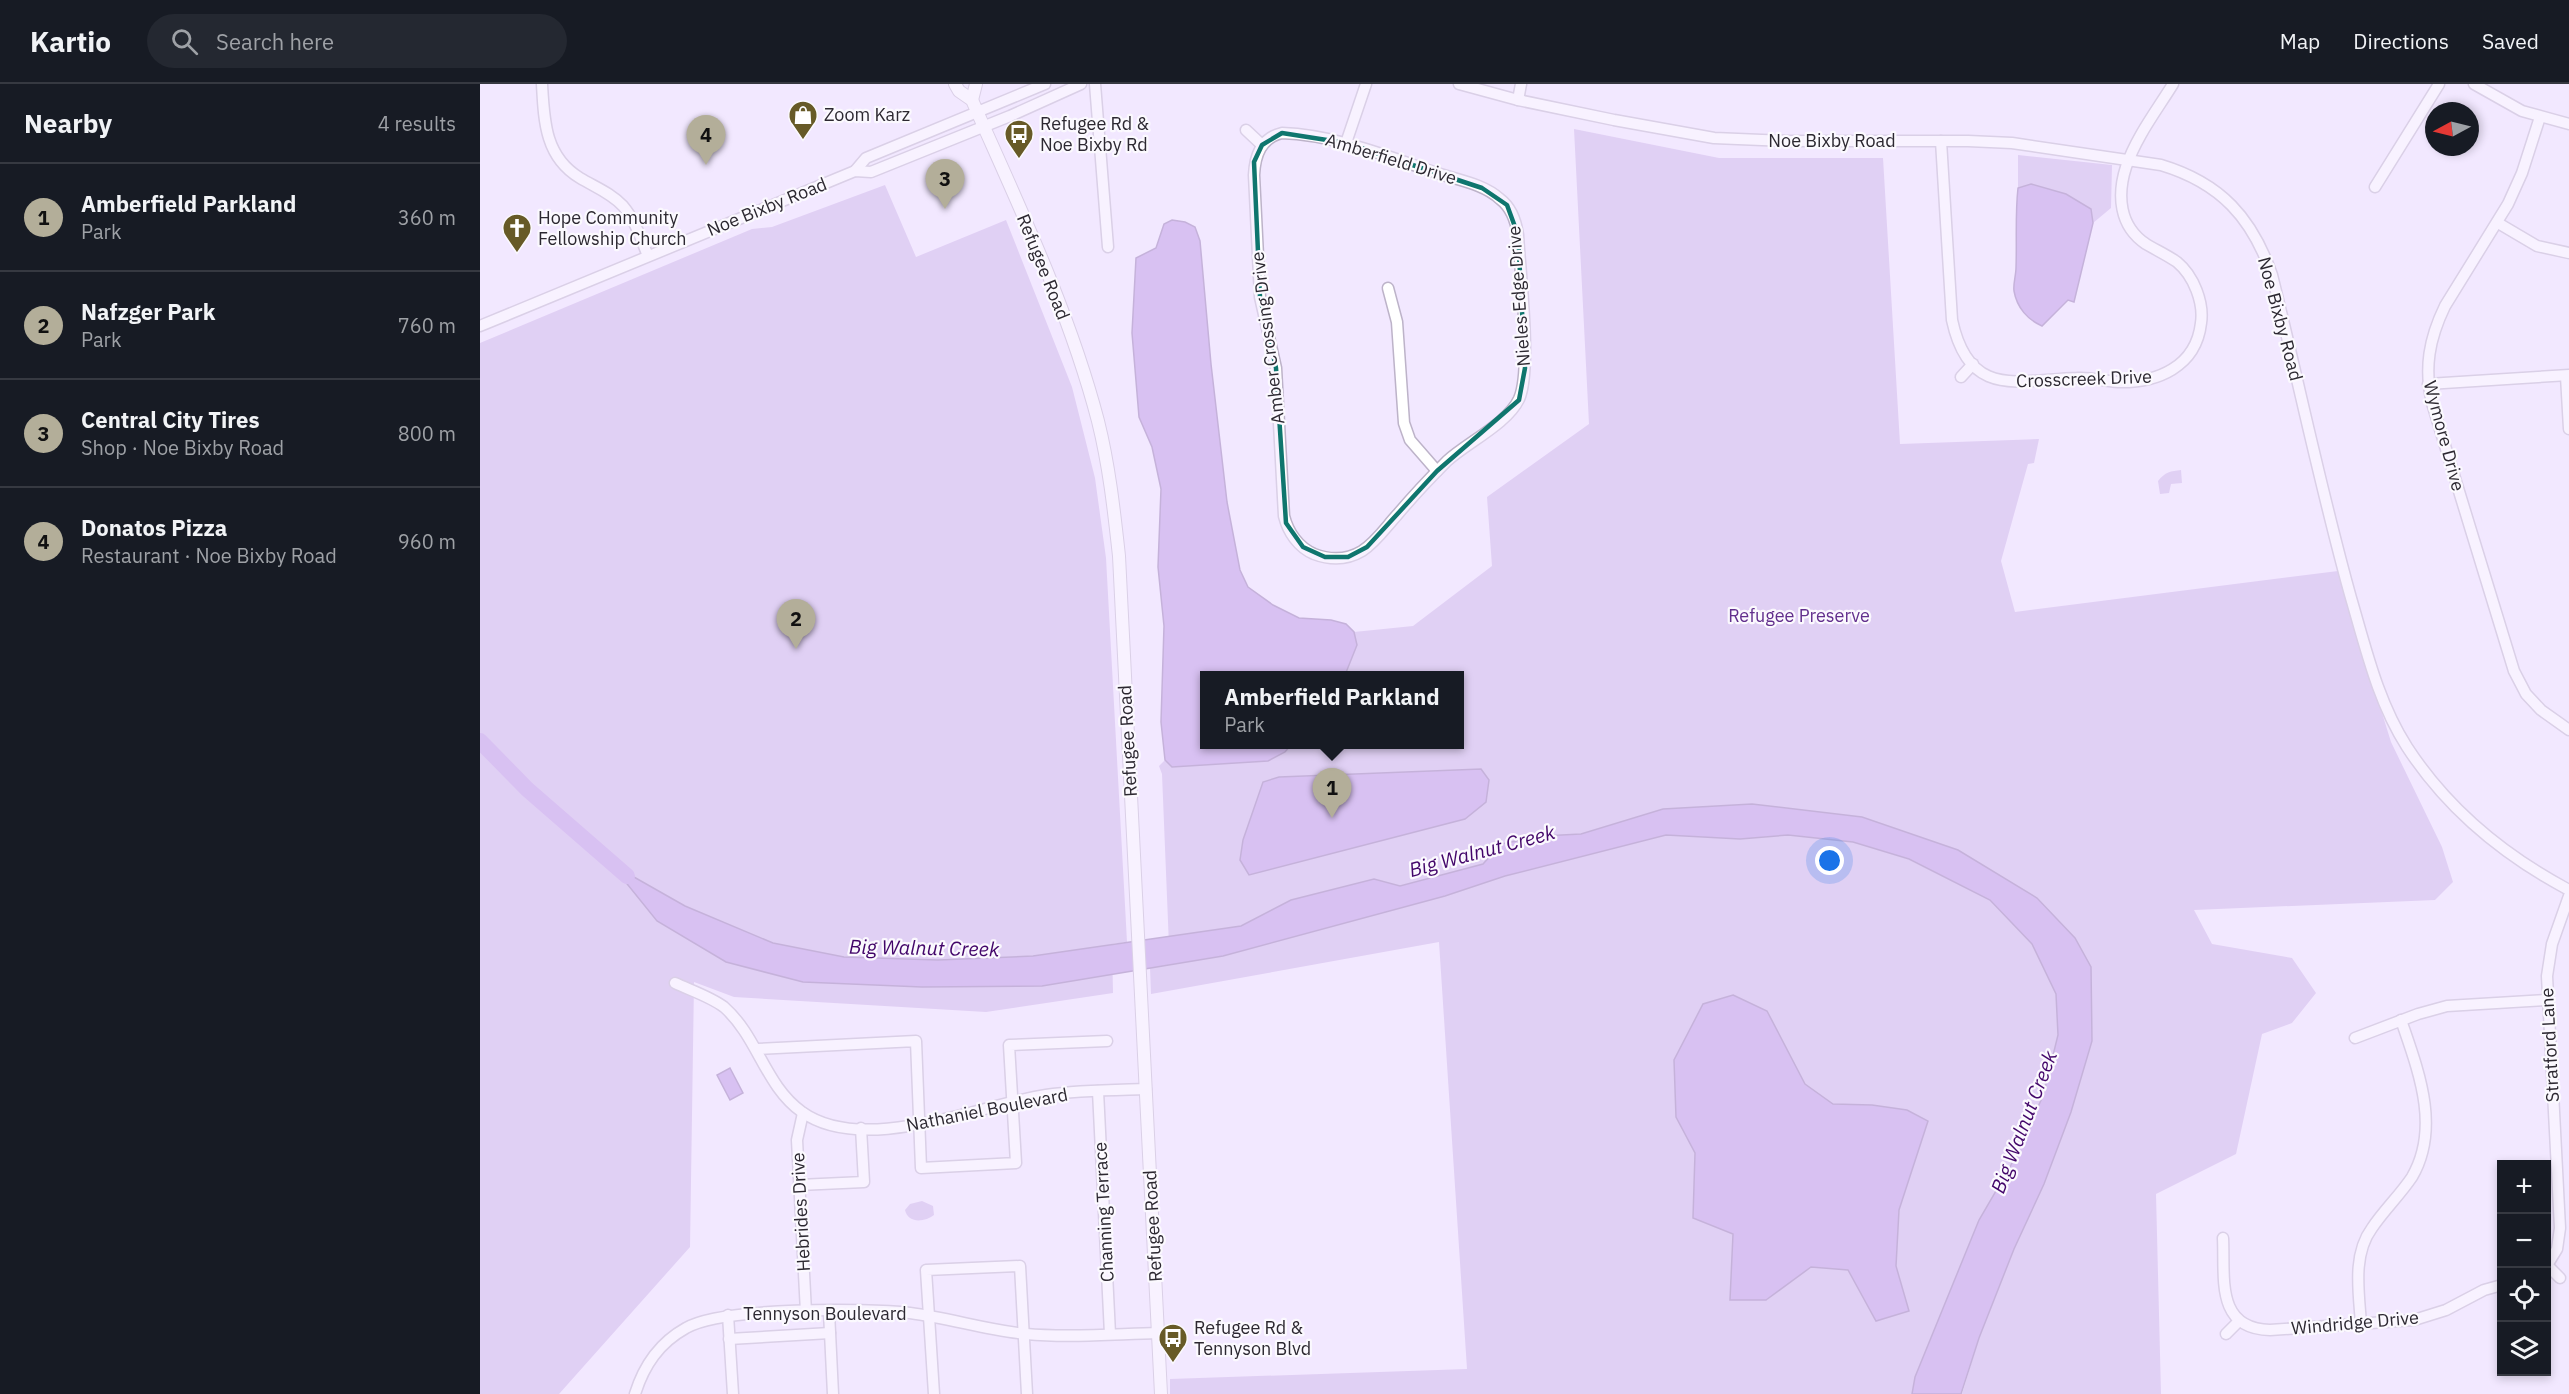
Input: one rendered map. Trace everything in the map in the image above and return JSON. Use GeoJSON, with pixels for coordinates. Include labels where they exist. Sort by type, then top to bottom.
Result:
{"type":"FeatureCollection","features":[{"type":"Feature","properties":{"kind":"main road","name":"Refugee Road"},"geometry":{"type":"LineString","coordinates":[[956,84],[959,91],[972,100],[978,112],[1068,327],[1083,369],[1104,446],[1119,555],[1161,1394]]}},
{"type":"Feature","properties":{"kind":"main road"},"geometry":{"type":"LineString","coordinates":[[972,100],[976,84]]}},
{"type":"Feature","properties":{"kind":"street"},"geometry":{"type":"LineString","coordinates":[[542,84],[544,123],[554,152],[568,169],[622,206],[632,219],[648,256]]}},
{"type":"Feature","properties":{"kind":"street","name":"Noe Bixby Road"},"geometry":{"type":"LineString","coordinates":[[855,171],[866,158],[1045,84]]}},
{"type":"Feature","properties":{"kind":"street","name":"Noe Bixby Road"},"geometry":{"type":"LineString","coordinates":[[480,326],[855,171],[871,172],[984,127],[1081,84]]}},
{"type":"Feature","properties":{"kind":"street"},"geometry":{"type":"LineString","coordinates":[[1095,84],[1108,247]]}},
{"type":"Feature","properties":{"kind":"street"},"geometry":{"type":"LineString","coordinates":[[1346,143],[1366,84]]}},
{"type":"Feature","properties":{"kind":"street","name":"Noe Bixby Road"},"geometry":{"type":"LineString","coordinates":[[1460,84],[1518,100],[1664,131],[1714,138],[2012,143],[2172,168],[2210,187],[2237,210],[2254,234],[2272,275],[2332,530],[2371,666],[2394,726],[2406,747],[2437,786],[2475,827],[2509,855],[2569,890]]}},
{"type":"Feature","properties":{"kind":"street"},"geometry":{"type":"LineString","coordinates":[[1518,100],[1521,84]]}},
{"type":"Feature","properties":{"kind":"street","name":"Crosscreek Drive"},"geometry":{"type":"LineString","coordinates":[[1941,141],[1952,320],[1959,344],[1973,364],[1983,373],[2014,383],[2077,378],[2128,381],[2155,379],[2177,368],[2187,358],[2199,334],[2201,323],[2198,295],[2186,272],[2178,263],[2135,236],[2125,220],[2121,201],[2129,160],[2173,84]]}},
{"type":"Feature","properties":{"kind":"street"},"geometry":{"type":"LineString","coordinates":[[2375,187],[2439,84]]}},
{"type":"Feature","properties":{"kind":"street"},"geometry":{"type":"LineString","coordinates":[[2474,84],[2505,102],[2540,117],[2569,124]]}},
{"type":"Feature","properties":{"kind":"street","name":"Wymore Drive"},"geometry":{"type":"LineString","coordinates":[[2540,117],[2522,173],[2498,223],[2445,306],[2437,324],[2429,353],[2428,384],[2507,654],[2526,694],[2555,721],[2569,730]]}},
{"type":"Feature","properties":{"kind":"street"},"geometry":{"type":"LineString","coordinates":[[1246,130],[1262,145]]}},
{"type":"Feature","properties":{"kind":"street","name":"Amberfield Drive"},"geometry":{"type":"LineString","coordinates":[[1262,145],[1269,138],[1282,133],[1308,134],[1346,143],[1482,188],[1500,198],[1513,214]]}},
{"type":"Feature","properties":{"kind":"street","name":"Amber Crossing Drive"},"geometry":{"type":"LineString","coordinates":[[1262,145],[1254,162],[1260,297],[1276,368],[1284,516],[1293,538],[1303,548],[1316,555]]}},
{"type":"Feature","properties":{"kind":"street","name":"Nieles Edge Drive"},"geometry":{"type":"LineString","coordinates":[[1316,555],[1334,559],[1363,551],[1437,471],[1511,412],[1521,392],[1525,368],[1518,235],[1513,214]]}},
{"type":"Feature","properties":{"kind":"street"},"geometry":{"type":"LineString","coordinates":[[2498,223],[2537,246],[2569,253]]}},
{"type":"Feature","properties":{"kind":"street"},"geometry":{"type":"LineString","coordinates":[[1388,288],[1397,322],[1404,423],[1410,440],[1437,471]]}},
{"type":"Feature","properties":{"kind":"street"},"geometry":{"type":"LineString","coordinates":[[1961,376],[1973,364]]}},
{"type":"Feature","properties":{"kind":"street"},"geometry":{"type":"LineString","coordinates":[[2428,384],[2568,375],[2569,429]]}},
{"type":"Feature","properties":{"kind":"street","name":"Stratford Lane"},"geometry":{"type":"LineString","coordinates":[[2551,1260],[2557,1249],[2560,1228],[2546,1000],[2548,960],[2569,896]]}},
{"type":"Feature","properties":{"kind":"street","name":"Nathaniel Boulevard"},"geometry":{"type":"LineString","coordinates":[[675,983],[723,1007],[757,1049],[782,1095],[803,1113],[828,1123],[861,1128],[920,1125],[1046,1095],[1146,1089]]}},
{"type":"Feature","properties":{"kind":"street"},"geometry":{"type":"LineString","coordinates":[[2355,1038],[2401,1020],[2447,1006],[2546,1000]]}},
{"type":"Feature","properties":{"kind":"street"},"geometry":{"type":"LineString","coordinates":[[2361,1324],[2358,1275],[2364,1244],[2370,1229],[2417,1169],[2425,1138],[2426,1118],[2419,1075],[2401,1020]]}},
{"type":"Feature","properties":{"kind":"street"},"geometry":{"type":"LineString","coordinates":[[757,1049],[916,1041],[921,1168],[1016,1163],[1009,1045],[1107,1041]]}},
{"type":"Feature","properties":{"kind":"street","name":"Channing Terrace"},"geometry":{"type":"LineString","coordinates":[[1098,1091],[1110,1334]]}},
{"type":"Feature","properties":{"kind":"street","name":"Hebrides Drive"},"geometry":{"type":"LineString","coordinates":[[803,1113],[797,1140],[806,1312]]}},
{"type":"Feature","properties":{"kind":"street"},"geometry":{"type":"LineString","coordinates":[[799,1185],[864,1182],[861,1128]]}},
{"type":"Feature","properties":{"kind":"street"},"geometry":{"type":"LineString","coordinates":[[2223,1238],[2226,1301],[2239,1321],[2226,1334]]}},
{"type":"Feature","properties":{"kind":"street"},"geometry":{"type":"LineString","coordinates":[[934,1394],[926,1270],[1020,1266],[1027,1394]]}},
{"type":"Feature","properties":{"kind":"street"},"geometry":{"type":"LineString","coordinates":[[2548,1268],[2560,1278]]}},
{"type":"Feature","properties":{"kind":"street","name":"Windridge Drive"},"geometry":{"type":"LineString","coordinates":[[2239,1321],[2262,1330],[2401,1322],[2446,1310],[2484,1290],[2497,1286]]}},
{"type":"Feature","properties":{"kind":"street","name":"Tennyson Boulevard"},"geometry":{"type":"LineString","coordinates":[[635,1394],[645,1368],[663,1344],[693,1324],[728,1315],[806,1312],[909,1313],[1024,1334],[1158,1333]]}},
{"type":"Feature","properties":{"kind":"street"},"geometry":{"type":"LineString","coordinates":[[829,1312],[833,1394]]}},
{"type":"Feature","properties":{"kind":"street"},"geometry":{"type":"LineString","coordinates":[[728,1315],[733,1394]]}},
{"type":"Feature","properties":{"kind":"street"},"geometry":{"type":"LineString","coordinates":[[729,1339],[830,1333]]}},
{"type":"Feature","properties":{"kind":"highlighted area"},"geometry":{"type":"Polygon","coordinates":[[[1282,133],[1346,143],[1482,188],[1507,205],[1518,235],[1525,368],[1519,400],[1437,471],[1367,547],[1348,557],[1325,557],[1303,547],[1286,523],[1276,368],[1260,297],[1254,162],[1262,145],[1282,133]]]}},
{"type":"Feature","properties":{"kind":"green space","name":"Refugee Preserve"},"geometry":{"type":"Polygon","coordinates":[[[1574,129],[1719,158],[1883,158],[1900,444],[2039,439],[2034,463],[2028,464],[2001,561],[2015,612],[2338,571],[2391,742],[2442,847],[2453,882],[2435,900],[2194,910],[2212,944],[2292,958],[2316,993],[2292,1023],[2262,1034],[2236,1154],[2156,1194],[2161,1394],[1962,1394],[1979,1338],[2014,1249],[2044,1184],[2071,1112],[2075,938],[1878,827],[1610,825],[1581,834],[1542,836],[1501,844],[1501,863],[1169,946],[1162,774],[1159,766],[1165,760],[1173,767],[1285,752],[1288,749],[1464,749],[1464,671],[1347,671],[1357,645],[1354,632],[1413,626],[1492,566],[1487,497],[1589,424],[1574,129]]]}},
{"type":"Feature","properties":{"kind":"green space"},"geometry":{"type":"Polygon","coordinates":[[[2018,155],[2112,165],[2111,208],[2093,223],[2091,209],[2031,184],[2018,188],[2018,155]]]}},
{"type":"Feature","properties":{"kind":"green space"},"geometry":{"type":"Polygon","coordinates":[[[885,185],[916,257],[1006,220],[1072,387],[1095,478],[1106,558],[1127,942],[1112,944],[1113,993],[986,1012],[734,997],[694,982],[690,1247],[559,1394],[480,1394],[480,343],[752,229],[772,227],[885,185]]]}},
{"type":"Feature","properties":{"kind":"green space"},"geometry":{"type":"Polygon","coordinates":[[[2181,470],[2182,483],[2171,484],[2169,493],[2160,494],[2158,481],[2168,472],[2181,470]]]}},
{"type":"Feature","properties":{"kind":"green space"},"geometry":{"type":"Polygon","coordinates":[[[1666,835],[1740,839],[1788,835],[1853,842],[1908,859],[1990,900],[2032,944],[2056,994],[2058,1035],[2043,1096],[2010,1167],[1979,1220],[1915,1377],[1912,1394],[1170,1394],[1170,1379],[1467,1369],[1439,942],[1151,994],[1150,967],[1223,956],[1445,896],[1505,876],[1666,835]],[[1767,1011],[1695,1153],[1693,1218],[1733,1234],[1767,1300],[1811,1267],[1848,1270],[1876,1321],[1909,1311],[1896,1266],[1899,1210],[1927,1120],[1872,1105],[1833,1104],[1805,1085],[1767,1011]]]}},
{"type":"Feature","properties":{"kind":"green space"},"geometry":{"type":"Polygon","coordinates":[[[922,1201],[933,1206],[934,1215],[922,1220],[913,1220],[905,1210],[910,1204],[922,1201]]]}},
{"type":"Feature","properties":{"kind":"shaded area"},"geometry":{"type":"Polygon","coordinates":[[[2031,184],[2066,194],[2091,209],[2093,223],[2074,302],[2068,300],[2042,326],[2024,313],[2014,291],[2018,188],[2031,184]]]}},
{"type":"Feature","properties":{"kind":"shaded area"},"geometry":{"type":"Polygon","coordinates":[[[1172,220],[1185,222],[1195,227],[1200,241],[1227,502],[1240,570],[1248,587],[1273,605],[1299,618],[1331,620],[1346,624],[1354,632],[1357,645],[1347,671],[1200,671],[1200,749],[1288,749],[1268,761],[1172,767],[1165,760],[1161,722],[1164,626],[1158,567],[1161,489],[1152,447],[1139,417],[1132,333],[1136,258],[1156,248],[1164,224],[1172,220]]]}},
{"type":"Feature","properties":{"kind":"shaded area"},"geometry":{"type":"Polygon","coordinates":[[[1481,769],[1489,780],[1486,802],[1465,819],[1249,875],[1240,860],[1243,840],[1263,782],[1279,777],[1481,769]]]}},
{"type":"Feature","properties":{"kind":"shaded area"},"geometry":{"type":"Polygon","coordinates":[[[1752,804],[1862,817],[1958,850],[2037,898],[2075,938],[2091,967],[2092,1041],[2071,1112],[2044,1184],[2014,1249],[1979,1338],[1961,1394],[1912,1394],[1915,1377],[1979,1220],[2010,1167],[2043,1096],[2058,1035],[2056,994],[2032,944],[1990,900],[1909,859],[1853,842],[1788,835],[1740,839],[1666,835],[1505,876],[1445,896],[1223,956],[1042,986],[922,987],[803,982],[726,962],[657,921],[611,864],[685,906],[773,943],[844,957],[938,960],[1033,956],[1241,926],[1291,900],[1374,879],[1400,886],[1483,864],[1501,844],[1542,836],[1581,834],[1663,809],[1752,804]]]}},
{"type":"Feature","properties":{"kind":"shaded area"},"geometry":{"type":"Polygon","coordinates":[[[1733,995],[1767,1011],[1805,1084],[1833,1104],[1872,1105],[1907,1110],[1928,1121],[1899,1210],[1896,1266],[1909,1311],[1876,1321],[1848,1270],[1811,1267],[1766,1300],[1730,1300],[1733,1234],[1693,1218],[1695,1153],[1676,1117],[1674,1060],[1703,1004],[1733,995]]]}},
{"type":"Feature","properties":{"kind":"shaded area"},"geometry":{"type":"Polygon","coordinates":[[[730,1068],[743,1093],[730,1100],[717,1075],[730,1068]]]}},
{"type":"Feature","properties":{"kind":"waterway","name":"Big Walnut Creek"},"geometry":{"type":"LineString","coordinates":[[480,741],[527,789],[627,876]]}},
{"type":"Feature","properties":{"kind":"place","name":"Zoom Karz"},"geometry":{"type":"Point","coordinates":[803,140]}},
{"type":"Feature","properties":{"kind":"place","name":"Refugee Rd & Noe Bixby Rd"},"geometry":{"type":"Point","coordinates":[1019,160]}},
{"type":"Feature","properties":{"kind":"place","name":"Donatos Pizza"},"geometry":{"type":"Point","coordinates":[706,165]}},
{"type":"Feature","properties":{"kind":"place","name":"Central City Tires"},"geometry":{"type":"Point","coordinates":[945,209]}},
{"type":"Feature","properties":{"kind":"place","name":"Hope Community Fellowship Church"},"geometry":{"type":"Point","coordinates":[517,254]}},
{"type":"Feature","properties":{"kind":"place","name":"Nafzger Park"},"geometry":{"type":"Point","coordinates":[796,649]}},
{"type":"Feature","properties":{"kind":"place","name":"Amberfield Parkland"},"geometry":{"type":"Point","coordinates":[1332,818]}},
{"type":"Feature","properties":{"kind":"place","name":"Refugee Rd & Tennyson Blvd"},"geometry":{"type":"Point","coordinates":[1173,1364]}}]}
